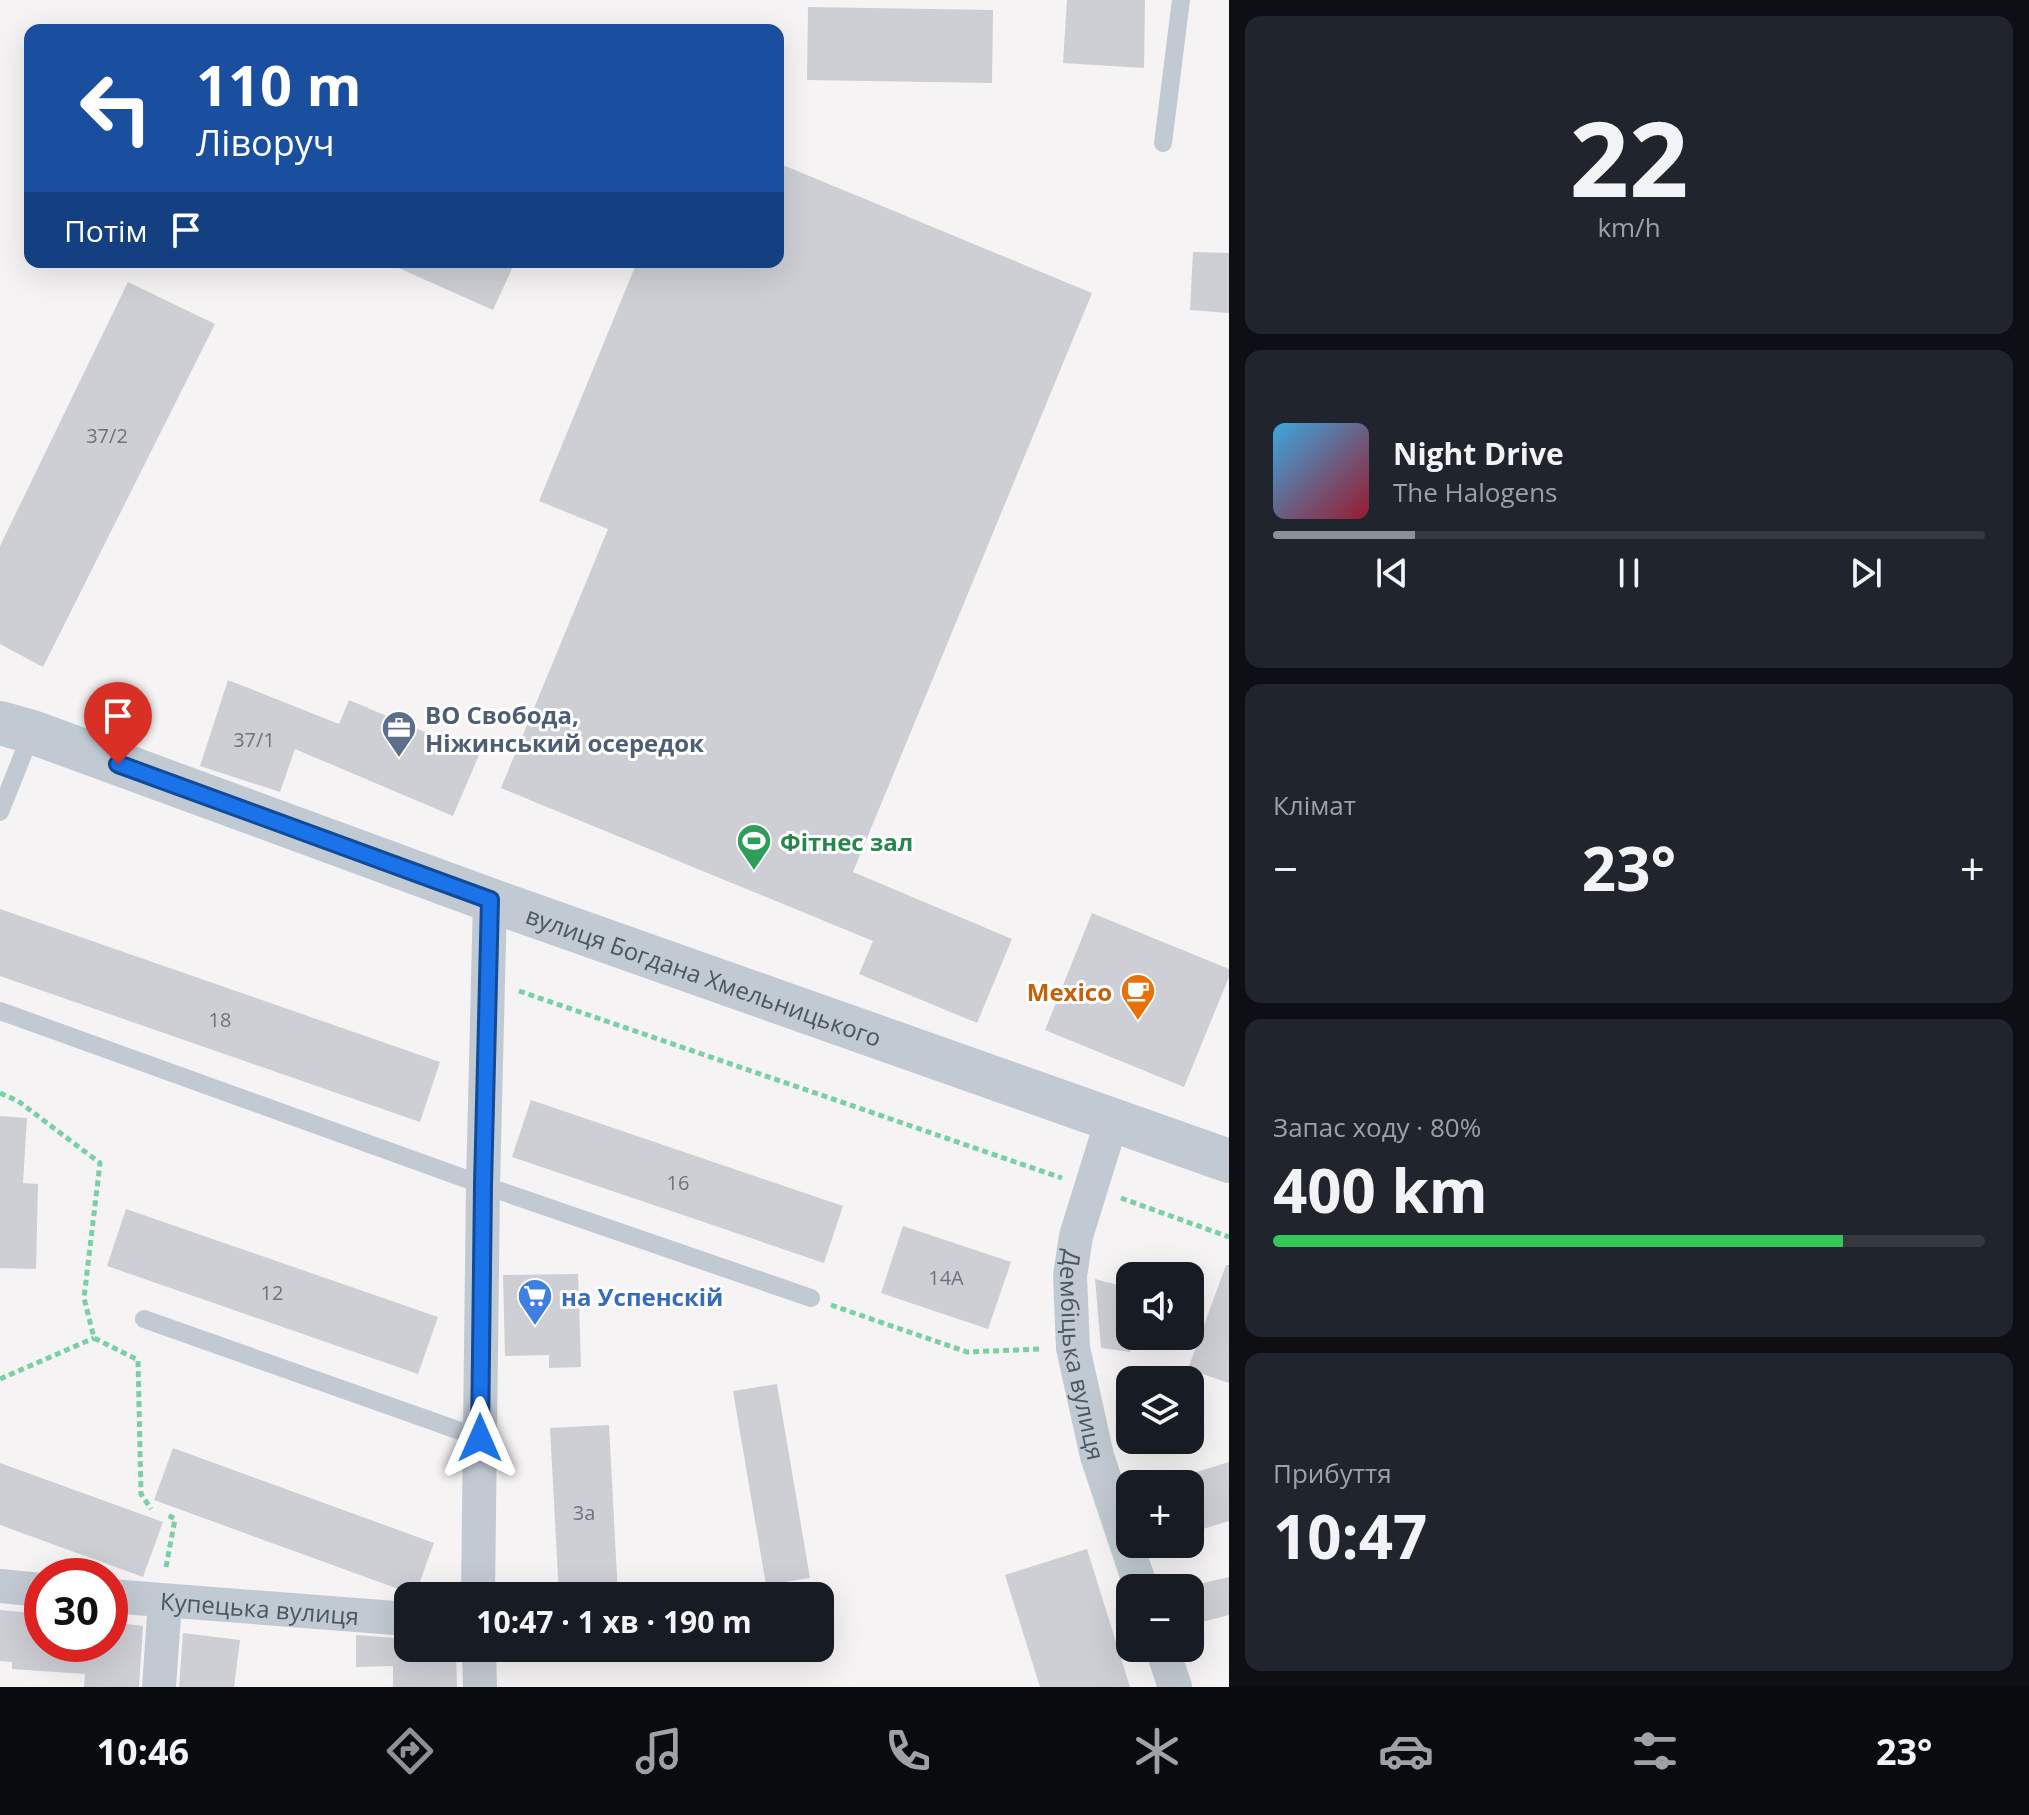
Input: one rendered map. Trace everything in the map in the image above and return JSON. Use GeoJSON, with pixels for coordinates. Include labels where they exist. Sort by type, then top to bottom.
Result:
{"type":"FeatureCollection","features":[{"type":"Feature","properties":{"kind":"street","name":"вулиця Богдана Хмельницького"},"geometry":{"type":"LineString","coordinates":[[16,728],[490,900],[1229,1161]]}},
{"type":"Feature","properties":{"kind":"street"},"geometry":{"type":"LineString","coordinates":[[478,1582],[490,900]]}},
{"type":"Feature","properties":{"kind":"street","name":"Дембіцька вулиця"},"geometry":{"type":"LineString","coordinates":[[1112,1120],[1076,1236],[1070,1276],[1073,1348],[1097,1456],[1136,1574]]}},
{"type":"Feature","properties":{"kind":"street"},"geometry":{"type":"LineString","coordinates":[[0,1586],[24,1588]]}},
{"type":"Feature","properties":{"kind":"street","name":"Купецька вулиця"},"geometry":{"type":"LineString","coordinates":[[128,1598],[394,1618]]}},
{"type":"Feature","properties":{"kind":"street"},"geometry":{"type":"LineString","coordinates":[[159,1687],[165,1602]]}},
{"type":"Feature","properties":{"kind":"street"},"geometry":{"type":"LineString","coordinates":[[479,1662],[480,1687]]}},
{"type":"Feature","properties":{"kind":"street"},"geometry":{"type":"LineString","coordinates":[[1167,1662],[1175,1687]]}},
{"type":"Feature","properties":{"kind":"lane"},"geometry":{"type":"LineString","coordinates":[[1163,143],[1181,0]]}},
{"type":"Feature","properties":{"kind":"lane"},"geometry":{"type":"LineString","coordinates":[[0,812],[16,728]]}},
{"type":"Feature","properties":{"kind":"lane"},"geometry":{"type":"LineString","coordinates":[[0,1011],[483,1185],[811,1298]]}},
{"type":"Feature","properties":{"kind":"lane"},"geometry":{"type":"LineString","coordinates":[[144,1319],[480,1438]]}},
{"type":"Feature","properties":{"kind":"path"},"geometry":{"type":"LineString","coordinates":[[487,980],[1229,1237]]}},
{"type":"Feature","properties":{"kind":"path"},"geometry":{"type":"LineString","coordinates":[[0,1093],[18,1101],[100,1163],[84,1298],[94,1338],[138,1360],[141,1494],[151,1509]]}},
{"type":"Feature","properties":{"kind":"path"},"geometry":{"type":"LineString","coordinates":[[811,1298],[967,1352],[1073,1348]]}},
{"type":"Feature","properties":{"kind":"path"},"geometry":{"type":"LineString","coordinates":[[0,1379],[94,1338]]}},
{"type":"Feature","properties":{"kind":"path"},"geometry":{"type":"LineString","coordinates":[[165,1602],[164,1573],[175,1519],[166,1514]]}},
{"type":"Feature","properties":{"kind":"building"},"geometry":{"type":"Polygon","coordinates":[[[1067,0],[1145,0],[1144,68],[1063,63],[1067,0]]]}},
{"type":"Feature","properties":{"kind":"building"},"geometry":{"type":"Polygon","coordinates":[[[808,7],[993,10],[992,83],[807,80],[808,7]]]}},
{"type":"Feature","properties":{"kind":"building"},"geometry":{"type":"Polygon","coordinates":[[[784,165],[1092,293],[853,872],[1012,939],[977,1023],[859,974],[873,941],[501,788],[608,529],[539,501],[635,268],[784,268],[784,165]]]}},
{"type":"Feature","properties":{"kind":"building"},"geometry":{"type":"Polygon","coordinates":[[[1193,252],[1229,253],[1229,313],[1190,310],[1193,252]]]}},
{"type":"Feature","properties":{"kind":"building"},"geometry":{"type":"Polygon","coordinates":[[[398,268],[512,268],[493,310],[398,268]]]}},
{"type":"Feature","properties":{"kind":"building"},"geometry":{"type":"Polygon","coordinates":[[[128,282],[215,324],[43,667],[0,644],[0,546],[128,282]]]}},
{"type":"Feature","properties":{"kind":"building"},"geometry":{"type":"Polygon","coordinates":[[[228,680],[339,724],[349,700],[479,755],[453,816],[295,749],[280,792],[200,766],[228,680]]]}},
{"type":"Feature","properties":{"kind":"building"},"geometry":{"type":"Polygon","coordinates":[[[0,909],[440,1062],[420,1122],[0,976],[0,909]]]}},
{"type":"Feature","properties":{"kind":"building"},"geometry":{"type":"Polygon","coordinates":[[[1092,913],[1229,969],[1229,977],[1184,1087],[1045,1030],[1092,913]]]}},
{"type":"Feature","properties":{"kind":"building"},"geometry":{"type":"Polygon","coordinates":[[[531,1100],[843,1206],[824,1263],[512,1157],[531,1100]]]}},
{"type":"Feature","properties":{"kind":"building"},"geometry":{"type":"Polygon","coordinates":[[[0,1116],[27,1118],[23,1183],[38,1184],[36,1269],[0,1268],[0,1116]]]}},
{"type":"Feature","properties":{"kind":"building"},"geometry":{"type":"Polygon","coordinates":[[[126,1209],[438,1317],[418,1374],[107,1266],[126,1209]]]}},
{"type":"Feature","properties":{"kind":"building"},"geometry":{"type":"Polygon","coordinates":[[[903,1226],[1011,1262],[988,1329],[881,1293],[903,1226]]]}},
{"type":"Feature","properties":{"kind":"building"},"geometry":{"type":"Polygon","coordinates":[[[1226,1265],[1229,1265],[1229,1383],[1204,1374],[1204,1366],[1189,1366],[1195,1350],[1204,1350],[1204,1325],[1226,1265]]]}},
{"type":"Feature","properties":{"kind":"building"},"geometry":{"type":"Polygon","coordinates":[[[578,1274],[581,1367],[549,1368],[549,1355],[505,1356],[503,1275],[578,1274]]]}},
{"type":"Feature","properties":{"kind":"building"},"geometry":{"type":"Polygon","coordinates":[[[1095,1279],[1116,1284],[1116,1350],[1130,1352],[1101,1348],[1095,1279]]]}},
{"type":"Feature","properties":{"kind":"building"},"geometry":{"type":"Polygon","coordinates":[[[777,1384],[810,1578],[765,1582],[733,1391],[777,1384]]]}},
{"type":"Feature","properties":{"kind":"building"},"geometry":{"type":"Polygon","coordinates":[[[609,1425],[617,1582],[558,1582],[550,1428],[609,1425]]]}},
{"type":"Feature","properties":{"kind":"building"},"geometry":{"type":"Polygon","coordinates":[[[173,1448],[434,1543],[420,1582],[394,1582],[394,1587],[154,1500],[173,1448]]]}},
{"type":"Feature","properties":{"kind":"building"},"geometry":{"type":"Polygon","coordinates":[[[1229,1462],[1229,1521],[1204,1529],[1204,1470],[1229,1462]]]}},
{"type":"Feature","properties":{"kind":"building"},"geometry":{"type":"Polygon","coordinates":[[[0,1463],[163,1522],[143,1577],[128,1572],[128,1558],[91,1558],[0,1525],[0,1463]]]}},
{"type":"Feature","properties":{"kind":"building"},"geometry":{"type":"Polygon","coordinates":[[[1087,1549],[1116,1642],[1116,1662],[1122,1662],[1130,1687],[1040,1687],[1005,1575],[1087,1549]]]}},
{"type":"Feature","properties":{"kind":"building"},"geometry":{"type":"Polygon","coordinates":[[[1229,1577],[1229,1615],[1204,1621],[1204,1583],[1229,1577]]]}},
{"type":"Feature","properties":{"kind":"building"},"geometry":{"type":"Polygon","coordinates":[[[0,1610],[24,1612],[24,1662],[128,1662],[128,1624],[143,1626],[139,1687],[84,1687],[85,1674],[12,1669],[12,1662],[0,1661],[0,1610]]]}},
{"type":"Feature","properties":{"kind":"building"},"geometry":{"type":"Polygon","coordinates":[[[183,1633],[240,1640],[234,1687],[179,1687],[183,1633]]]}},
{"type":"Feature","properties":{"kind":"building"},"geometry":{"type":"Polygon","coordinates":[[[356,1635],[394,1638],[394,1662],[456,1662],[457,1687],[393,1687],[393,1666],[356,1667],[356,1635]]]}},
{"type":"Feature","properties":{"kind":"place","name":"ВО Свобода, Ніжинський осередок"},"geometry":{"type":"Point","coordinates":[399,759]}},
{"type":"Feature","properties":{"kind":"place","name":"Фітнес зал"},"geometry":{"type":"Point","coordinates":[754,872]}},
{"type":"Feature","properties":{"kind":"place","name":"Mexico"},"geometry":{"type":"Point","coordinates":[1138,1022]}},
{"type":"Feature","properties":{"kind":"place","name":"на Успенскій"},"geometry":{"type":"Point","coordinates":[535,1327]}},
{"type":"Feature","properties":{"kind":"route"},"geometry":{"type":"LineString","coordinates":[[118,764],[490,900],[480,1438]]}}]}
